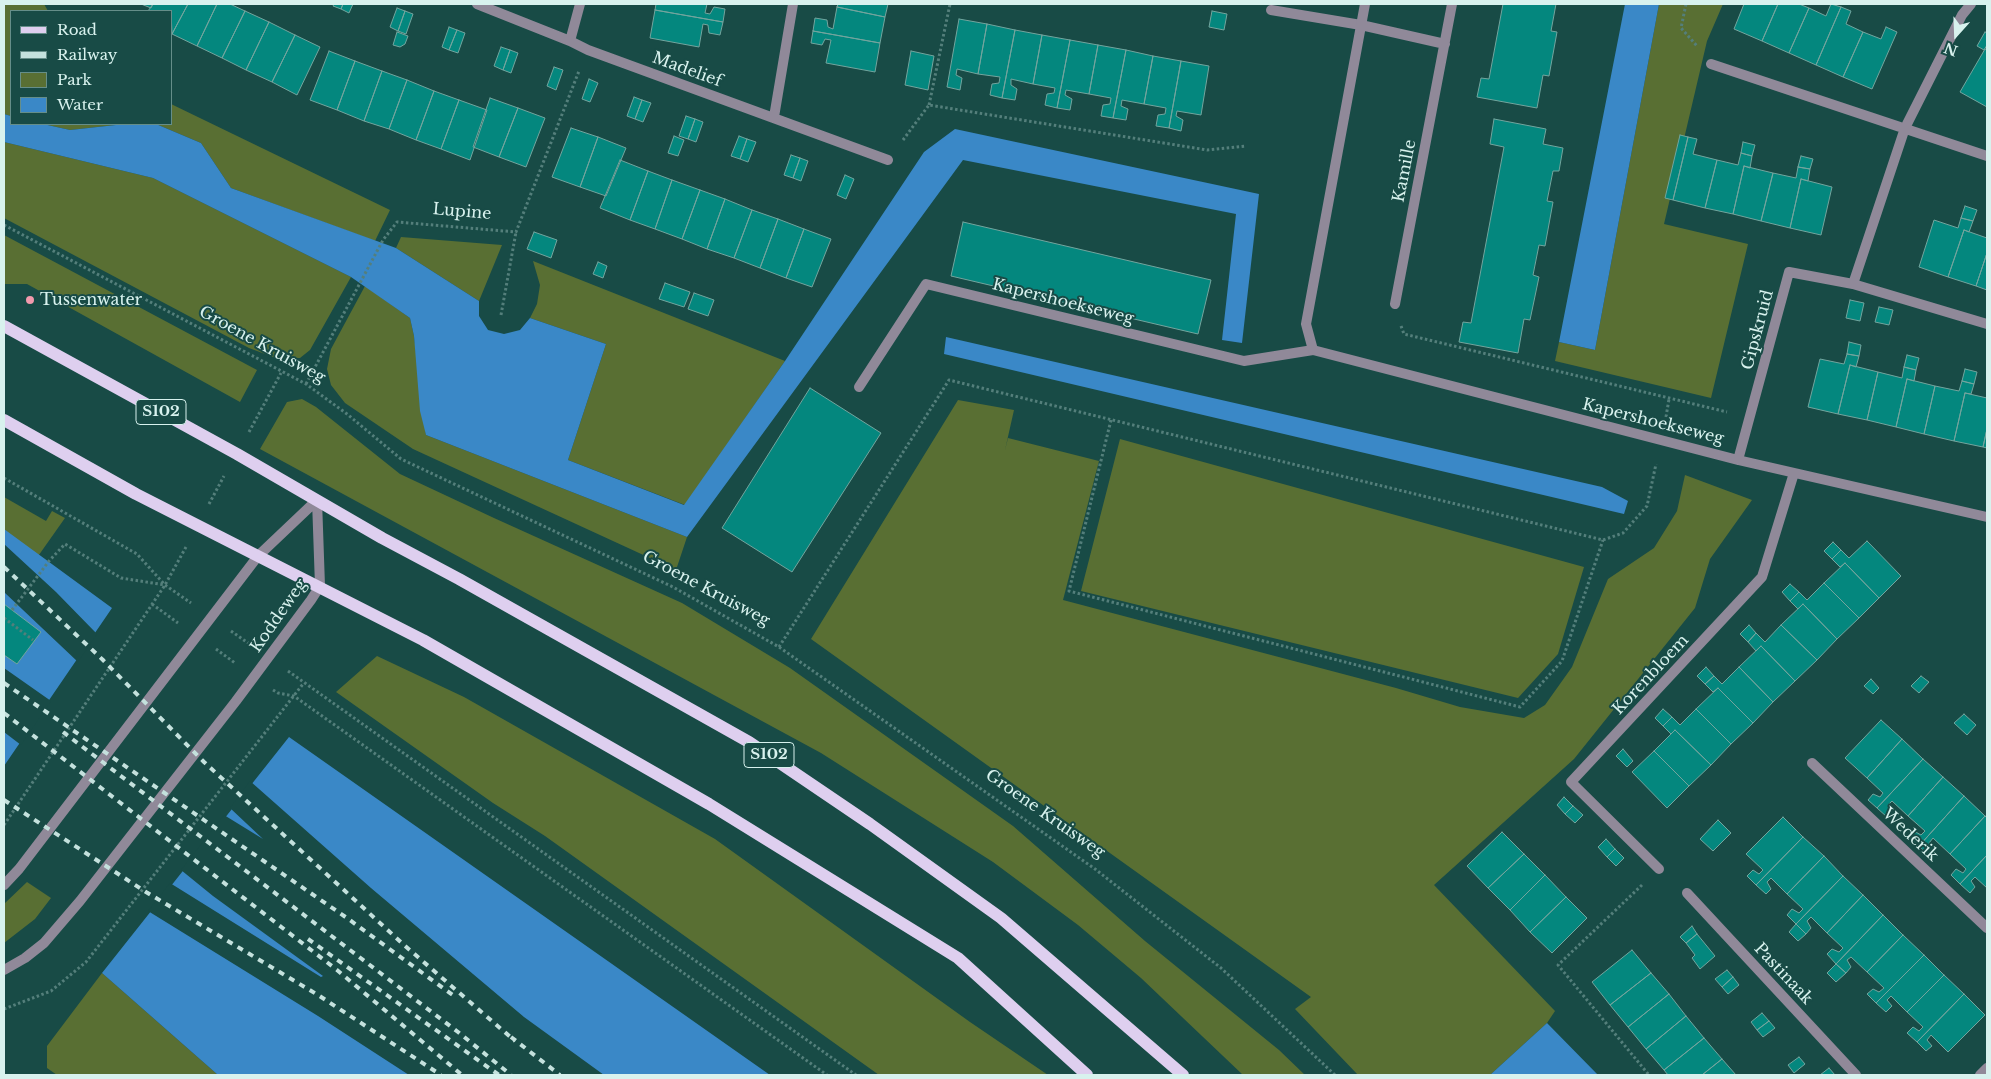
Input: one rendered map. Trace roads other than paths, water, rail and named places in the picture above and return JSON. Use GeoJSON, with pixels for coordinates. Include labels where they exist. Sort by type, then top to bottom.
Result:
{"type":"FeatureCollection","features":[{"type":"Feature","properties":{"kind":"main road","name":"S102"},"geometry":{"type":"LineString","coordinates":[[4,326],[237,454],[382,538],[749,742],[870,824],[1001,918],[1184,1075]]}},
{"type":"Feature","properties":{"kind":"main road"},"geometry":{"type":"LineString","coordinates":[[4,420],[136,494],[320,586],[431,645],[709,804],[958,958],[1087,1075]]}},
{"type":"Feature","properties":{"kind":"street","name":"Madelief"},"geometry":{"type":"LineString","coordinates":[[477,4],[588,50],[888,160]]}},
{"type":"Feature","properties":{"kind":"street"},"geometry":{"type":"LineString","coordinates":[[570,41],[580,4]]}},
{"type":"Feature","properties":{"kind":"street"},"geometry":{"type":"LineString","coordinates":[[774,117],[793,4]]}},
{"type":"Feature","properties":{"kind":"street"},"geometry":{"type":"LineString","coordinates":[[1314,350],[1306,324],[1365,4]]}},
{"type":"Feature","properties":{"kind":"street","name":"Kamille"},"geometry":{"type":"LineString","coordinates":[[1395,304],[1452,4]]}},
{"type":"Feature","properties":{"kind":"street"},"geometry":{"type":"LineString","coordinates":[[1853,284],[1905,128],[1962,15],[1971,4]]}},
{"type":"Feature","properties":{"kind":"street"},"geometry":{"type":"LineString","coordinates":[[1271,10],[1361,26],[1445,44]]}},
{"type":"Feature","properties":{"kind":"street"},"geometry":{"type":"LineString","coordinates":[[1712,64],[1987,156]]}},
{"type":"Feature","properties":{"kind":"street","name":"Gipskruid"},"geometry":{"type":"LineString","coordinates":[[1738,460],[1790,272],[1853,284],[1987,324]]}},
{"type":"Feature","properties":{"kind":"street","name":"Kapershoekseweg"},"geometry":{"type":"LineString","coordinates":[[859,387],[926,284],[1244,361],[1314,350],[1738,460],[1987,517]]}},
{"type":"Feature","properties":{"kind":"street","name":"Korenbloem"},"geometry":{"type":"LineString","coordinates":[[1659,869],[1571,782],[1762,577],[1794,473]]}},
{"type":"Feature","properties":{"kind":"street"},"geometry":{"type":"LineString","coordinates":[[4,885],[19,869],[258,556],[317,500]]}},
{"type":"Feature","properties":{"kind":"street","name":"Koddeweg"},"geometry":{"type":"LineString","coordinates":[[4,970],[25,958],[44,943],[80,901],[254,677],[320,586],[317,500]]}},
{"type":"Feature","properties":{"kind":"street","name":"Wederik"},"geometry":{"type":"LineString","coordinates":[[1812,763],[1987,928]]}},
{"type":"Feature","properties":{"kind":"street","name":"Pastinaak"},"geometry":{"type":"LineString","coordinates":[[1687,892],[1856,1075]]}},
{"type":"Feature","properties":{"kind":"street"},"geometry":{"type":"LineString","coordinates":[[1980,1075],[1987,1068]]}},
{"type":"Feature","properties":{"kind":"water"},"geometry":{"type":"Polygon","coordinates":[[[1625,4],[1659,4],[1595,350],[1559,342],[1625,4]]]}},
{"type":"Feature","properties":{"kind":"water"},"geometry":{"type":"Polygon","coordinates":[[[4,114],[10,116],[10,125],[48,125],[70,130],[116,125],[158,125],[201,143],[231,188],[396,248],[479,301],[479,316],[488,330],[504,334],[520,330],[530,318],[606,344],[568,460],[684,505],[785,361],[924,152],[955,129],[1259,194],[1242,343],[1222,340],[1236,214],[963,160],[687,537],[426,435],[420,411],[414,336],[410,318],[351,277],[153,178],[4,142],[4,114]]]}},
{"type":"Feature","properties":{"kind":"water"},"geometry":{"type":"Polygon","coordinates":[[[946,337],[1602,487],[1628,501],[1624,514],[944,354],[946,337]]]}},
{"type":"Feature","properties":{"kind":"water"},"geometry":{"type":"Polygon","coordinates":[[[4,529],[112,608],[4,766],[4,529]]]}},
{"type":"Feature","properties":{"kind":"water"},"geometry":{"type":"Polygon","coordinates":[[[289,737],[770,1075],[218,1075],[102,973],[289,737]]]}},
{"type":"Feature","properties":{"kind":"water"},"geometry":{"type":"Polygon","coordinates":[[[1547,1023],[1598,1075],[1490,1075],[1547,1023]]]}},
{"type":"Feature","properties":{"kind":"railway"},"geometry":{"type":"LineString","coordinates":[[4,567],[103,660],[204,762],[404,945],[515,1041]]}},
{"type":"Feature","properties":{"kind":"railway"},"geometry":{"type":"LineString","coordinates":[[4,683],[347,918],[454,996]]}},
{"type":"Feature","properties":{"kind":"railway"},"geometry":{"type":"LineString","coordinates":[[4,713],[337,970],[462,1075]]}},
{"type":"Feature","properties":{"kind":"railway"},"geometry":{"type":"LineString","coordinates":[[63,732],[458,1032],[511,1075]]}},
{"type":"Feature","properties":{"kind":"railway"},"geometry":{"type":"LineString","coordinates":[[4,800],[146,892],[318,995],[441,1075]]}},
{"type":"Feature","properties":{"kind":"railway"},"geometry":{"type":"LineString","coordinates":[[308,939],[499,1075]]}},
{"type":"Feature","properties":{"kind":"railway"},"geometry":{"type":"LineString","coordinates":[[511,1037],[560,1075]]}},
{"type":"Feature","properties":{"kind":"place","name":"Tussenwater"},"geometry":{"type":"Point","coordinates":[30,300]}}]}
